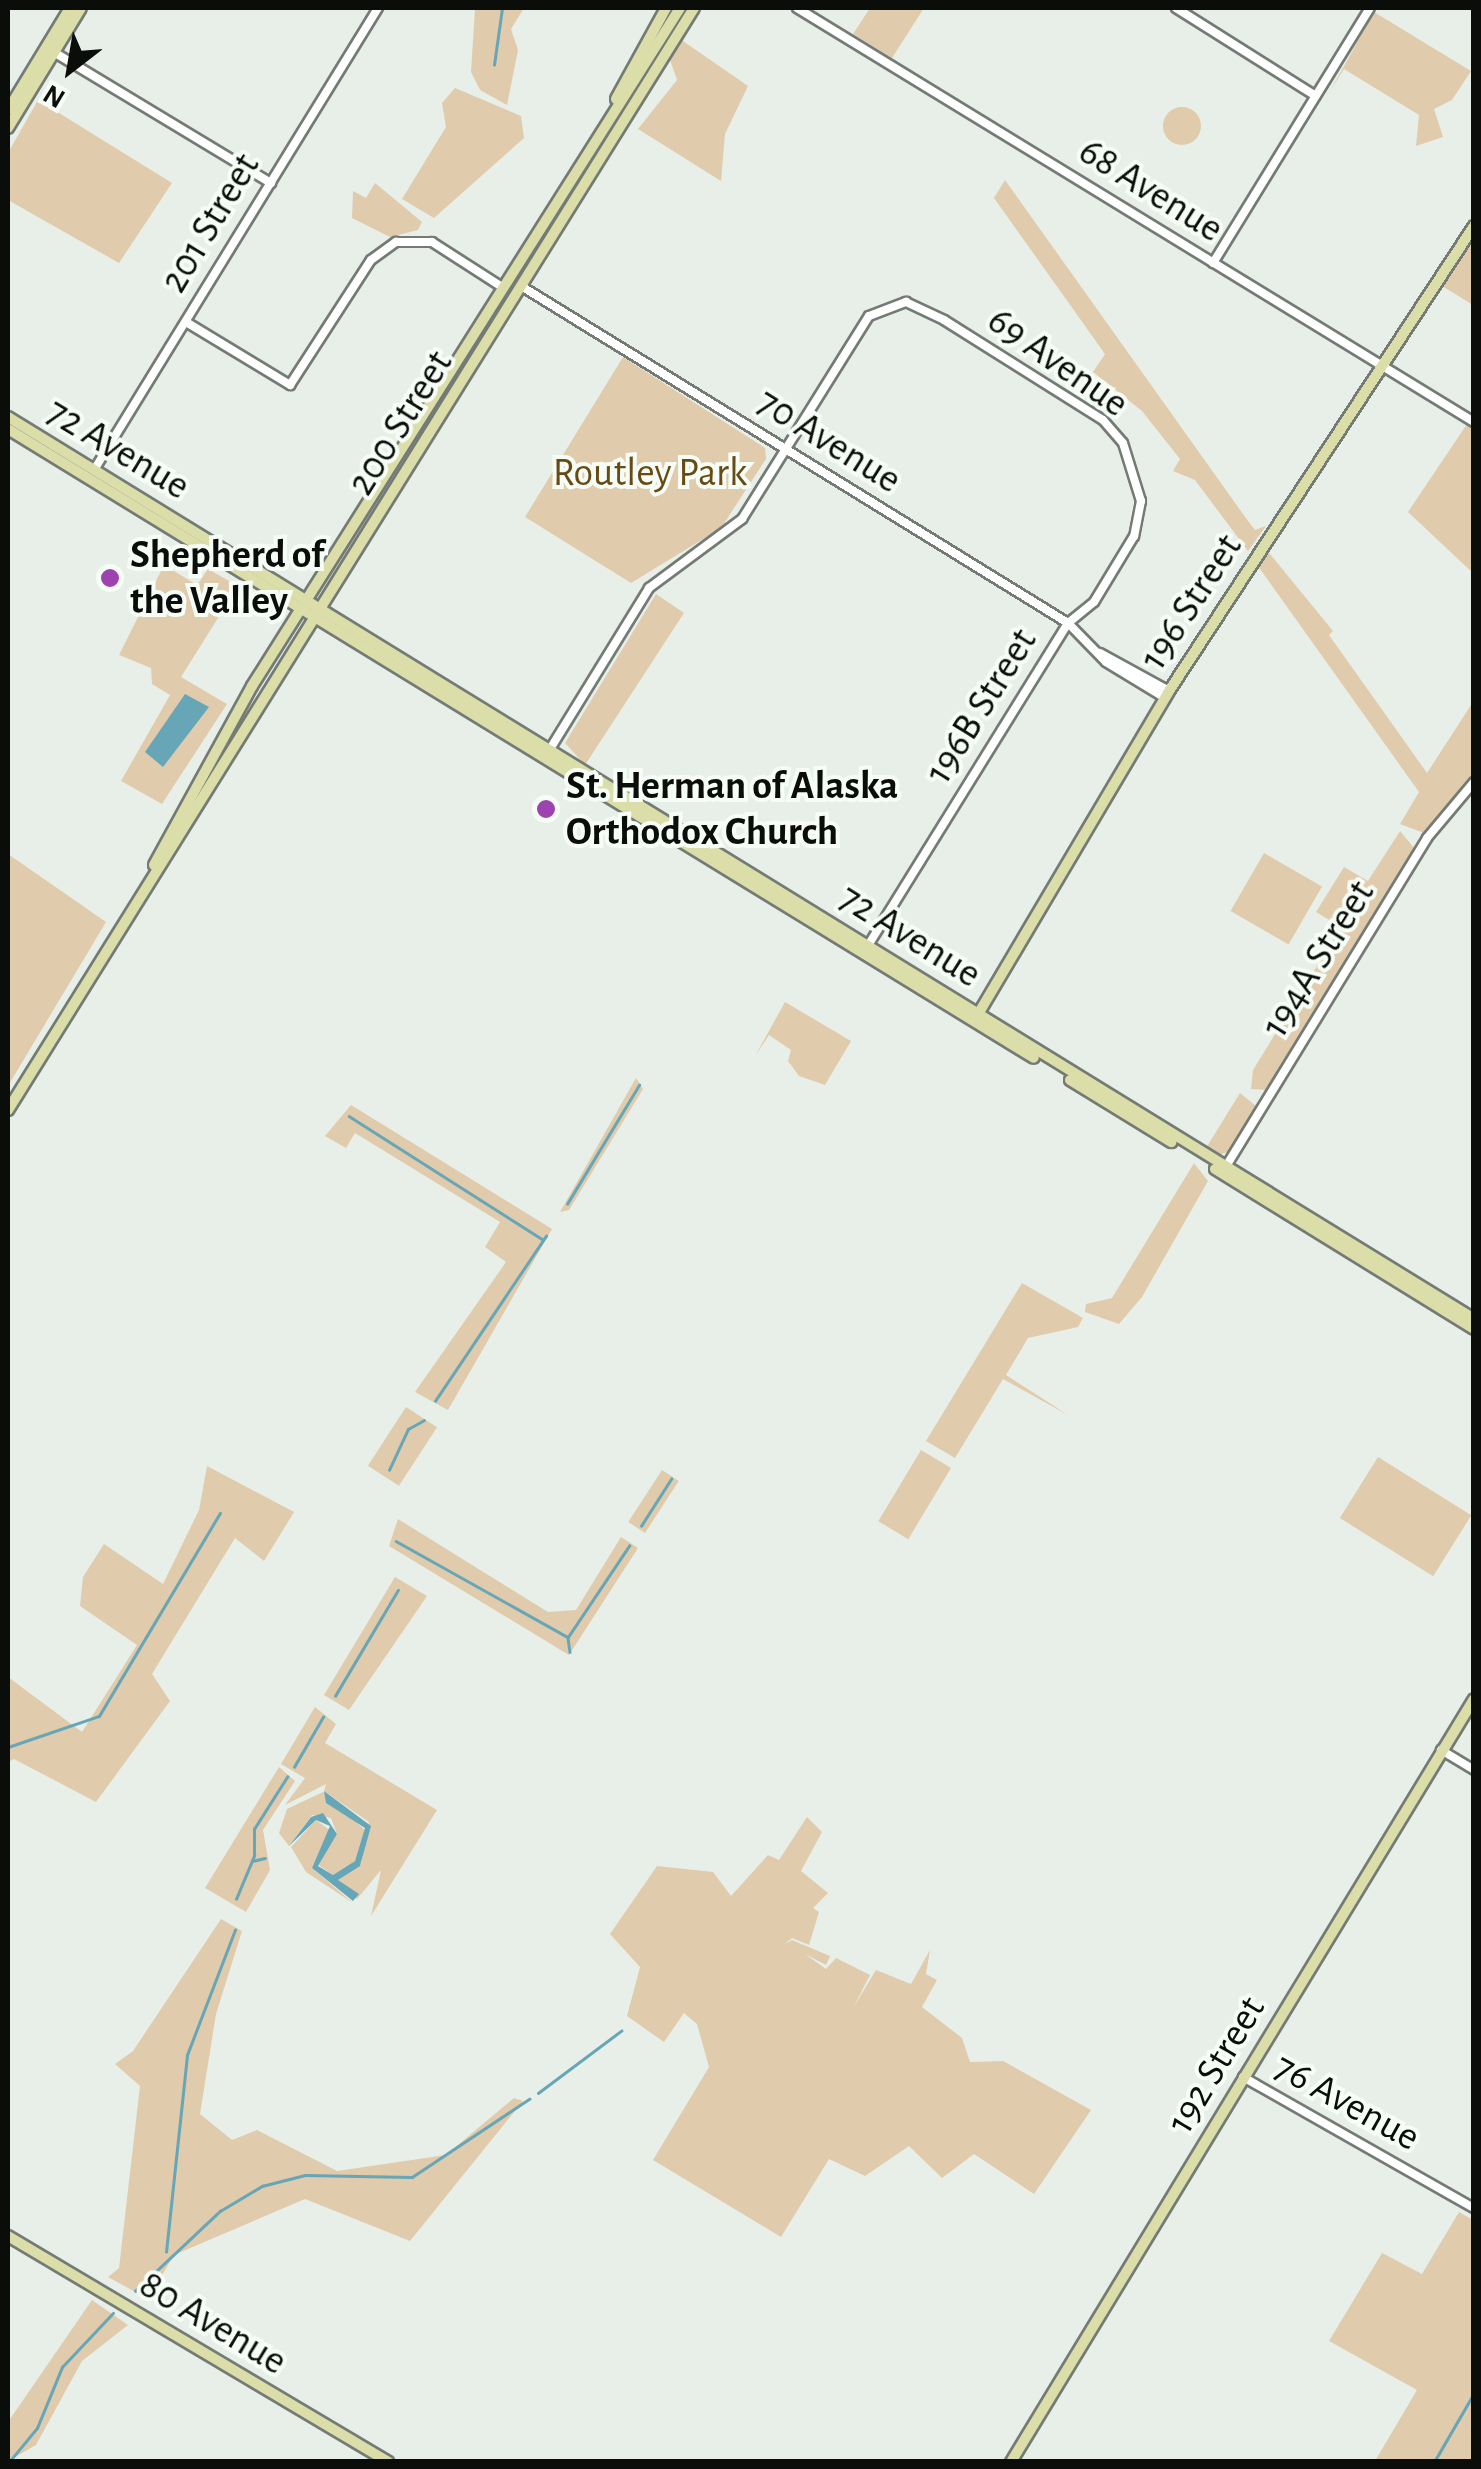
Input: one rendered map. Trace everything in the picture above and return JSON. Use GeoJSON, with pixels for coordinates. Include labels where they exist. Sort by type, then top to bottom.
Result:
{"type":"FeatureCollection","features":[{"type":"Feature","properties":{"kind":"main road"},"geometry":{"type":"LineString","coordinates":[[8,128],[70,8]]}},
{"type":"Feature","properties":{"kind":"main road"},"geometry":{"type":"LineString","coordinates":[[8,110],[81,8]]}},
{"type":"Feature","properties":{"kind":"main road"},"geometry":{"type":"LineString","coordinates":[[602,128],[666,8]]}},
{"type":"Feature","properties":{"kind":"main road","name":"200 Street"},"geometry":{"type":"LineString","coordinates":[[8,1110],[154,866],[304,603],[680,8]]}},
{"type":"Feature","properties":{"kind":"main road","name":"200 Street"},"geometry":{"type":"LineString","coordinates":[[154,866],[320,612],[694,8]]}},
{"type":"Feature","properties":{"kind":"main road","name":"196 Street"},"geometry":{"type":"LineString","coordinates":[[976,1018],[1167,695],[1474,226]]}},
{"type":"Feature","properties":{"kind":"main road"},"geometry":{"type":"LineString","coordinates":[[521,286],[522,257]]}},
{"type":"Feature","properties":{"kind":"main road","name":"72 Avenue"},"geometry":{"type":"LineString","coordinates":[[8,417],[304,603]]}},
{"type":"Feature","properties":{"kind":"main road","name":"72 Avenue"},"geometry":{"type":"LineString","coordinates":[[8,429],[320,612],[774,898],[868,946],[1055,1071],[1474,1324]]}},
{"type":"Feature","properties":{"kind":"main road","name":"72 Avenue"},"geometry":{"type":"LineString","coordinates":[[547,754],[1106,1094],[1372,1267],[1438,1302]]}},
{"type":"Feature","properties":{"kind":"main road"},"geometry":{"type":"LineString","coordinates":[[1055,1071],[1106,1094]]}},
{"type":"Feature","properties":{"kind":"main road","name":"192 Street"},"geometry":{"type":"LineString","coordinates":[[1011,2462],[1473,1699]]}},
{"type":"Feature","properties":{"kind":"main road","name":"80 Avenue"},"geometry":{"type":"LineString","coordinates":[[8,2236],[388,2462]]}},
{"type":"Feature","properties":{"kind":"street","name":"201 Street"},"geometry":{"type":"LineString","coordinates":[[94,470],[378,8]]}},
{"type":"Feature","properties":{"kind":"street","name":"68 Avenue"},"geometry":{"type":"LineString","coordinates":[[798,8],[1474,422]]}},
{"type":"Feature","properties":{"kind":"street"},"geometry":{"type":"LineString","coordinates":[[1176,8],[1316,96]]}},
{"type":"Feature","properties":{"kind":"street"},"geometry":{"type":"LineString","coordinates":[[1213,263],[1370,8]]}},
{"type":"Feature","properties":{"kind":"street"},"geometry":{"type":"LineString","coordinates":[[49,50],[270,183]]}},
{"type":"Feature","properties":{"kind":"street"},"geometry":{"type":"LineString","coordinates":[[186,322],[290,385],[371,260],[396,242],[432,242],[502,287]]}},
{"type":"Feature","properties":{"kind":"street","name":"70 Avenue"},"geometry":{"type":"LineString","coordinates":[[521,286],[1068,622],[1100,652],[1167,695]]}},
{"type":"Feature","properties":{"kind":"street","name":"69 Avenue"},"geometry":{"type":"LineString","coordinates":[[786,450],[870,316],[906,302],[1103,420],[1124,444],[1141,501]]}},
{"type":"Feature","properties":{"kind":"street"},"geometry":{"type":"LineString","coordinates":[[547,754],[648,588],[734,530],[786,450]]}},
{"type":"Feature","properties":{"kind":"street","name":"196B Street"},"geometry":{"type":"LineString","coordinates":[[868,946],[1068,622],[1094,602],[1134,536],[1141,501]]}},
{"type":"Feature","properties":{"kind":"street","name":"194A Street"},"geometry":{"type":"LineString","coordinates":[[1223,1170],[1434,826],[1474,782]]}},
{"type":"Feature","properties":{"kind":"street"},"geometry":{"type":"LineString","coordinates":[[1441,1750],[1474,1770]]}},
{"type":"Feature","properties":{"kind":"street","name":"76 Avenue"},"geometry":{"type":"LineString","coordinates":[[1243,2077],[1474,2208]]}},
{"type":"Feature","properties":{"kind":"green space"},"geometry":{"type":"Polygon","coordinates":[[[475,8],[524,8],[511,29],[518,50],[507,105],[480,90],[471,72],[475,8]]]}},
{"type":"Feature","properties":{"kind":"green space"},"geometry":{"type":"Polygon","coordinates":[[[870,8],[924,8],[892,58],[853,34],[870,8]]]}},
{"type":"Feature","properties":{"kind":"green space"},"geometry":{"type":"Polygon","coordinates":[[[1374,12],[1471,71],[1452,100],[1434,109],[1443,137],[1416,146],[1419,115],[1344,69],[1329,93],[1374,12]]]}},
{"type":"Feature","properties":{"kind":"green space"},"geometry":{"type":"Polygon","coordinates":[[[680,39],[748,86],[725,134],[721,181],[638,129],[677,80],[669,57],[680,39]]]}},
{"type":"Feature","properties":{"kind":"green space"},"geometry":{"type":"Polygon","coordinates":[[[455,88],[521,116],[524,138],[434,218],[402,199],[446,127],[442,103],[455,88]]]}},
{"type":"Feature","properties":{"kind":"green space"},"geometry":{"type":"Polygon","coordinates":[[[38,100],[172,183],[119,263],[8,200],[8,153],[38,100]]]}},
{"type":"Feature","properties":{"kind":"green space"},"geometry":{"type":"Polygon","coordinates":[[[1182,107],[1196,112],[1201,126],[1196,140],[1182,145],[1168,140],[1163,126],[1168,112],[1182,107]]]}},
{"type":"Feature","properties":{"kind":"green space"},"geometry":{"type":"Polygon","coordinates":[[[1005,180],[1248,521],[1255,530],[1266,526],[1248,551],[1195,480],[1173,471],[1180,459],[1142,411],[1093,372],[1105,354],[994,198],[1005,180]]]}},
{"type":"Feature","properties":{"kind":"green space"},"geometry":{"type":"Polygon","coordinates":[[[375,183],[422,222],[418,230],[390,237],[352,218],[353,191],[366,198],[375,183]]]}},
{"type":"Feature","properties":{"kind":"green space"},"geometry":{"type":"Polygon","coordinates":[[[1473,234],[1473,305],[1442,286],[1473,234]]]}},
{"type":"Feature","properties":{"kind":"green space","name":"Routley Park"},"geometry":{"type":"Polygon","coordinates":[[[623,357],[765,448],[766,459],[721,528],[631,583],[525,517],[623,357]]]}},
{"type":"Feature","properties":{"kind":"green space"},"geometry":{"type":"Polygon","coordinates":[[[1467,424],[1473,428],[1473,573],[1408,512],[1467,424]]]}},
{"type":"Feature","properties":{"kind":"green space"},"geometry":{"type":"Polygon","coordinates":[[[1265,548],[1333,631],[1329,635],[1427,773],[1473,702],[1473,774],[1424,833],[1400,824],[1419,792],[1255,562],[1265,548]]]}},
{"type":"Feature","properties":{"kind":"green space"},"geometry":{"type":"Polygon","coordinates":[[[164,565],[197,585],[208,569],[238,586],[181,677],[227,704],[162,804],[121,781],[170,695],[152,684],[151,668],[119,655],[164,565]]]}},
{"type":"Feature","properties":{"kind":"green space"},"geometry":{"type":"Polygon","coordinates":[[[656,594],[684,613],[585,765],[565,743],[656,594]]]}},
{"type":"Feature","properties":{"kind":"green space"},"geometry":{"type":"Polygon","coordinates":[[[1400,831],[1415,849],[1385,903],[1267,1090],[1251,1089],[1253,1070],[1341,927],[1316,912],[1344,867],[1368,881],[1400,831]]]}},
{"type":"Feature","properties":{"kind":"green space"},"geometry":{"type":"Polygon","coordinates":[[[1264,853],[1322,886],[1289,945],[1230,911],[1264,853]]]}},
{"type":"Feature","properties":{"kind":"green space"},"geometry":{"type":"Polygon","coordinates":[[[8,854],[106,922],[8,1086],[8,854]]]}},
{"type":"Feature","properties":{"kind":"green space"},"geometry":{"type":"Polygon","coordinates":[[[785,1002],[851,1041],[825,1085],[799,1076],[788,1061],[791,1050],[769,1035],[755,1056],[785,1002]]]}},
{"type":"Feature","properties":{"kind":"green space"},"geometry":{"type":"Polygon","coordinates":[[[636,1078],[643,1089],[569,1210],[560,1212],[636,1078]]]}},
{"type":"Feature","properties":{"kind":"green space"},"geometry":{"type":"Polygon","coordinates":[[[1240,1093],[1256,1106],[1228,1152],[1218,1155],[1206,1148],[1240,1093]]]}},
{"type":"Feature","properties":{"kind":"green space"},"geometry":{"type":"Polygon","coordinates":[[[351,1105],[552,1229],[448,1410],[415,1392],[506,1262],[485,1247],[500,1222],[355,1133],[346,1148],[325,1136],[351,1105]]]}},
{"type":"Feature","properties":{"kind":"green space"},"geometry":{"type":"Polygon","coordinates":[[[1194,1163],[1208,1181],[1142,1297],[1119,1324],[1085,1312],[1086,1304],[1112,1298],[1194,1163]]]}},
{"type":"Feature","properties":{"kind":"green space"},"geometry":{"type":"Polygon","coordinates":[[[1022,1283],[1083,1318],[1078,1327],[1028,1338],[1006,1375],[1068,1415],[1003,1379],[955,1458],[926,1441],[1022,1283]]]}},
{"type":"Feature","properties":{"kind":"green space"},"geometry":{"type":"Polygon","coordinates":[[[406,1407],[437,1427],[399,1486],[368,1466],[406,1407]]]}},
{"type":"Feature","properties":{"kind":"green space"},"geometry":{"type":"Polygon","coordinates":[[[921,1450],[951,1468],[908,1539],[878,1521],[921,1450]]]}},
{"type":"Feature","properties":{"kind":"green space"},"geometry":{"type":"Polygon","coordinates":[[[1378,1457],[1471,1515],[1433,1576],[1340,1518],[1378,1457]]]}},
{"type":"Feature","properties":{"kind":"green space"},"geometry":{"type":"Polygon","coordinates":[[[207,1466],[294,1512],[264,1561],[235,1538],[152,1674],[170,1701],[96,1802],[14,1759],[8,1762],[8,1677],[82,1732],[137,1645],[80,1606],[83,1577],[104,1544],[163,1584],[199,1510],[207,1466]]]}},
{"type":"Feature","properties":{"kind":"green space"},"geometry":{"type":"Polygon","coordinates":[[[662,1470],[679,1481],[645,1533],[628,1522],[662,1470]]]}},
{"type":"Feature","properties":{"kind":"green space"},"geometry":{"type":"Polygon","coordinates":[[[398,1519],[548,1612],[576,1610],[621,1537],[638,1548],[569,1655],[389,1546],[398,1519]]]}},
{"type":"Feature","properties":{"kind":"green space"},"geometry":{"type":"Polygon","coordinates":[[[395,1577],[427,1596],[349,1710],[324,1695],[395,1577]]]}},
{"type":"Feature","properties":{"kind":"green space"},"geometry":{"type":"Polygon","coordinates":[[[315,1707],[336,1724],[325,1743],[437,1810],[371,1916],[381,1870],[357,1899],[338,1880],[361,1864],[369,1822],[324,1791],[326,1784],[285,1805],[305,1778],[281,1764],[315,1707]]]}},
{"type":"Feature","properties":{"kind":"green space"},"geometry":{"type":"Polygon","coordinates":[[[279,1767],[295,1781],[263,1830],[270,1870],[246,1912],[205,1888],[279,1767]]]}},
{"type":"Feature","properties":{"kind":"green space"},"geometry":{"type":"Polygon","coordinates":[[[323,1792],[365,1830],[355,1861],[333,1875],[317,1864],[337,1834],[331,1818],[312,1815],[289,1846],[279,1833],[287,1809],[323,1792]]]}},
{"type":"Feature","properties":{"kind":"green space"},"geometry":{"type":"Polygon","coordinates":[[[807,1817],[822,1832],[801,1871],[828,1893],[813,1908],[819,1912],[809,1945],[792,1938],[785,1944],[792,1940],[830,1956],[826,1965],[805,1954],[826,1969],[836,1958],[870,1975],[853,2008],[876,1970],[911,1984],[930,1950],[926,1974],[937,1980],[922,2007],[962,2038],[970,2062],[1003,2061],[1091,2110],[1034,2194],[974,2154],[942,2178],[909,2146],[865,2176],[829,2159],[781,2237],[653,2160],[709,2067],[697,2024],[684,2013],[664,2042],[627,2016],[640,1967],[610,1934],[657,1866],[713,1872],[731,1896],[768,1855],[779,1860],[807,1817]]]}},
{"type":"Feature","properties":{"kind":"green space"},"geometry":{"type":"Polygon","coordinates":[[[316,1820],[331,1831],[312,1868],[353,1903],[306,1872],[291,1847],[316,1820]]]}},
{"type":"Feature","properties":{"kind":"green space"},"geometry":{"type":"Polygon","coordinates":[[[221,1919],[242,1931],[216,2014],[200,2114],[232,2140],[257,2130],[337,2171],[446,2155],[514,2098],[523,2101],[410,2241],[305,2199],[174,2255],[148,2299],[108,2277],[119,2268],[140,2086],[115,2064],[133,2051],[221,1919]]]}},
{"type":"Feature","properties":{"kind":"green space"},"geometry":{"type":"Polygon","coordinates":[[[1459,2212],[1473,2220],[1473,2461],[1375,2461],[1417,2390],[1329,2341],[1382,2253],[1422,2274],[1459,2212]]]}},
{"type":"Feature","properties":{"kind":"green space"},"geometry":{"type":"Polygon","coordinates":[[[92,2300],[128,2325],[82,2361],[36,2445],[8,2461],[8,2422],[92,2300]]]}},
{"type":"Feature","properties":{"kind":"water"},"geometry":{"type":"Polygon","coordinates":[[[185,694],[209,707],[163,767],[145,752],[185,694]]]}},
{"type":"Feature","properties":{"kind":"water"},"geometry":{"type":"Polygon","coordinates":[[[324,1791],[371,1826],[360,1866],[338,1880],[359,1894],[353,1901],[312,1868],[330,1826],[316,1820],[289,1846],[311,1817],[323,1813],[337,1834],[318,1866],[333,1875],[355,1861],[365,1828],[326,1803],[324,1791]]]}},
{"type":"Feature","properties":{"kind":"waterway"},"geometry":{"type":"LineString","coordinates":[[494,65],[502,8]]}},
{"type":"Feature","properties":{"kind":"waterway"},"geometry":{"type":"LineString","coordinates":[[567,1204],[639,1085]]}},
{"type":"Feature","properties":{"kind":"waterway"},"geometry":{"type":"LineString","coordinates":[[349,1116],[542,1239]]}},
{"type":"Feature","properties":{"kind":"waterway"},"geometry":{"type":"LineString","coordinates":[[435,1401],[546,1236]]}},
{"type":"Feature","properties":{"kind":"waterway"},"geometry":{"type":"LineString","coordinates":[[389,1470],[408,1429],[424,1420]]}},
{"type":"Feature","properties":{"kind":"waterway"},"geometry":{"type":"LineString","coordinates":[[641,1526],[671,1479]]}},
{"type":"Feature","properties":{"kind":"waterway"},"geometry":{"type":"LineString","coordinates":[[8,1747],[99,1716],[220,1513]]}},
{"type":"Feature","properties":{"kind":"waterway"},"geometry":{"type":"LineString","coordinates":[[396,1541],[568,1637]]}},
{"type":"Feature","properties":{"kind":"waterway"},"geometry":{"type":"LineString","coordinates":[[568,1637],[629,1546]]}},
{"type":"Feature","properties":{"kind":"waterway"},"geometry":{"type":"LineString","coordinates":[[335,1696],[398,1590]]}},
{"type":"Feature","properties":{"kind":"waterway"},"geometry":{"type":"LineString","coordinates":[[568,1638],[570,1652]]}},
{"type":"Feature","properties":{"kind":"waterway"},"geometry":{"type":"LineString","coordinates":[[294,1767],[323,1717]]}},
{"type":"Feature","properties":{"kind":"waterway"},"geometry":{"type":"LineString","coordinates":[[236,1899],[254,1856],[254,1829],[287,1777]]}},
{"type":"Feature","properties":{"kind":"waterway"},"geometry":{"type":"LineString","coordinates":[[252,1861],[265,1858]]}},
{"type":"Feature","properties":{"kind":"waterway"},"geometry":{"type":"LineString","coordinates":[[166,2252],[187,2055],[235,1930]]}},
{"type":"Feature","properties":{"kind":"waterway"},"geometry":{"type":"LineString","coordinates":[[538,2093],[621,2031]]}},
{"type":"Feature","properties":{"kind":"waterway"},"geometry":{"type":"LineString","coordinates":[[135,2291],[220,2211],[262,2186],[305,2175],[412,2177],[529,2099]]}},
{"type":"Feature","properties":{"kind":"waterway"},"geometry":{"type":"LineString","coordinates":[[9,2462],[37,2428],[62,2367],[113,2313]]}},
{"type":"Feature","properties":{"kind":"waterway"},"geometry":{"type":"LineString","coordinates":[[1434,2462],[1474,2393]]}},
{"type":"Feature","properties":{"kind":"place","name":"Shepherd of the Valley"},"geometry":{"type":"Point","coordinates":[110,578]}},
{"type":"Feature","properties":{"kind":"place","name":"St. Herman of Alaska Orthodox Church"},"geometry":{"type":"Point","coordinates":[546,809]}}]}
